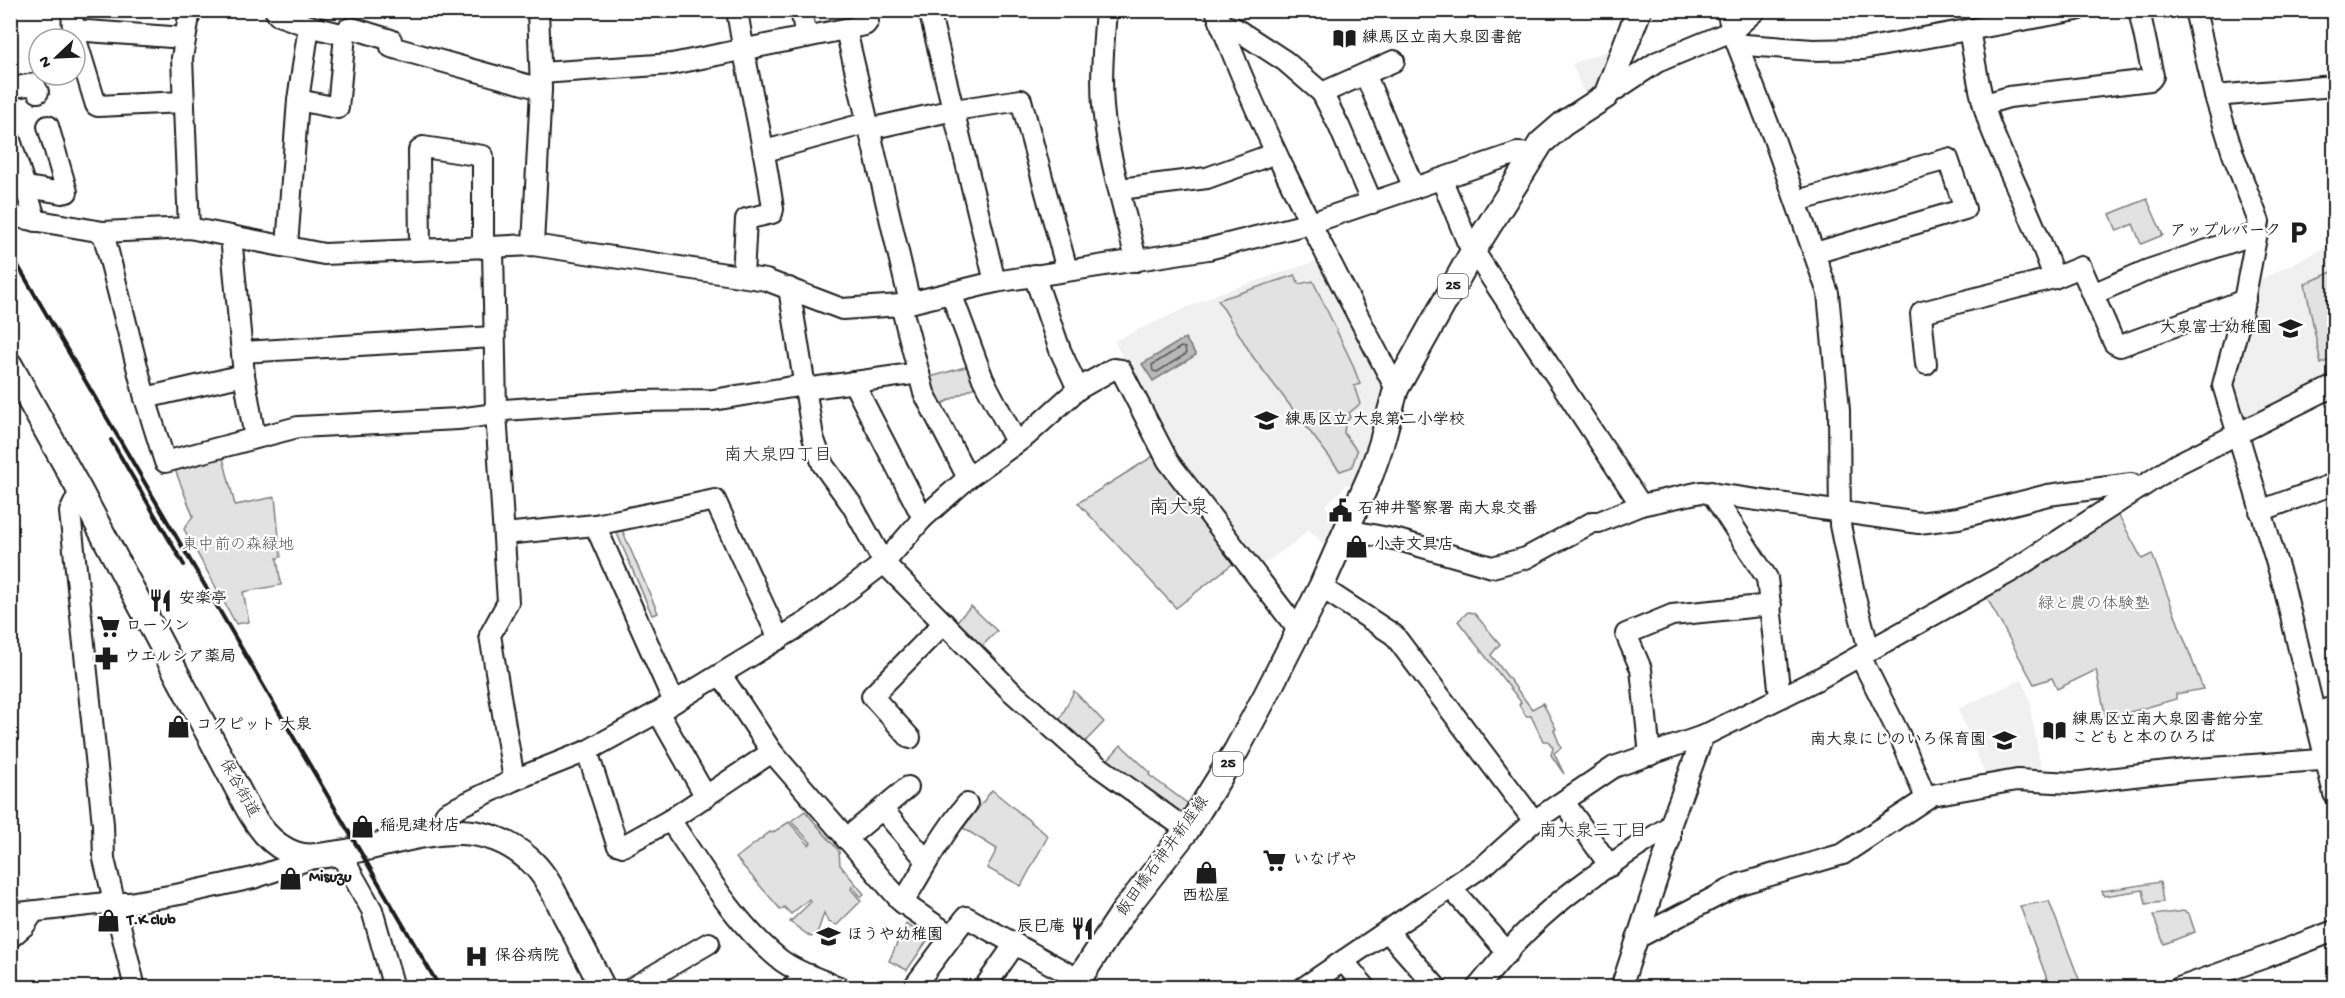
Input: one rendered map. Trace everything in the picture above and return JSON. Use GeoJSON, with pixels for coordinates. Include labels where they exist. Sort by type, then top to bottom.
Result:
{"type":"FeatureCollection","features":[{"type":"Feature","properties":{"kind":"main road"},"geometry":{"type":"LineString","coordinates":[[1606,96],[1639,10]]}},
{"type":"Feature","properties":{"kind":"main road","name":"飯田橋石神井新座線"},"geometry":{"type":"LineString","coordinates":[[1079,985],[1123,912],[1187,830],[1236,751],[1299,631],[1351,521],[1381,446],[1396,389],[1473,251],[1550,134],[1606,96]]}},
{"type":"Feature","properties":{"kind":"main road","name":"保谷街道"},"geometry":{"type":"LineString","coordinates":[[10,365],[80,491],[254,820],[262,831],[279,846],[296,854],[316,857],[436,832],[456,831],[486,836],[507,845],[531,862],[549,885],[603,987]]}},
{"type":"Feature","properties":{"kind":"street"},"geometry":{"type":"LineString","coordinates":[[72,10],[73,27]]}},
{"type":"Feature","properties":{"kind":"street"},"geometry":{"type":"LineString","coordinates":[[189,228],[182,58],[190,10]]}},
{"type":"Feature","properties":{"kind":"street"},"geometry":{"type":"LineString","coordinates":[[275,10],[278,15],[345,35]]}},
{"type":"Feature","properties":{"kind":"street"},"geometry":{"type":"LineString","coordinates":[[533,245],[541,81],[538,10]]}},
{"type":"Feature","properties":{"kind":"street"},"geometry":{"type":"LineString","coordinates":[[737,10],[743,50],[765,151],[773,209],[768,215],[746,219],[743,276]]}},
{"type":"Feature","properties":{"kind":"street"},"geometry":{"type":"LineString","coordinates":[[801,10],[806,38]]}},
{"type":"Feature","properties":{"kind":"street"},"geometry":{"type":"LineString","coordinates":[[298,100],[338,108],[345,35],[348,29],[352,28],[392,40],[392,47],[541,81],[672,64],[846,30],[868,23],[866,10]]}},
{"type":"Feature","properties":{"kind":"street"},"geometry":{"type":"LineString","coordinates":[[929,10],[995,282]]}},
{"type":"Feature","properties":{"kind":"street"},"geometry":{"type":"LineString","coordinates":[[1106,10],[1103,42],[1103,106],[1106,129],[1137,261]]}},
{"type":"Feature","properties":{"kind":"street"},"geometry":{"type":"LineString","coordinates":[[1204,10],[1218,16],[1229,27],[1285,61],[1322,93],[1339,126],[1372,203]]}},
{"type":"Feature","properties":{"kind":"street"},"geometry":{"type":"LineString","coordinates":[[1727,10],[1828,293],[1841,444],[1840,525],[1864,653],[1926,798]]}},
{"type":"Feature","properties":{"kind":"street"},"geometry":{"type":"LineString","coordinates":[[1606,96],[1657,62],[1736,39],[1756,10]]}},
{"type":"Feature","properties":{"kind":"street"},"geometry":{"type":"LineString","coordinates":[[1736,39],[1745,45],[1813,50],[1863,49],[2077,10]]}},
{"type":"Feature","properties":{"kind":"street"},"geometry":{"type":"LineString","coordinates":[[1984,104],[2009,96],[2150,80],[2153,76],[2139,10]]}},
{"type":"Feature","properties":{"kind":"street"},"geometry":{"type":"LineString","coordinates":[[2196,10],[2215,96],[2233,154],[2259,222],[2259,233],[2245,300],[2223,385],[2284,587],[2315,713],[2330,759],[2334,794]]}},
{"type":"Feature","properties":{"kind":"street"},"geometry":{"type":"LineString","coordinates":[[1218,16],[1246,91],[1396,389]]}},
{"type":"Feature","properties":{"kind":"street"},"geometry":{"type":"LineString","coordinates":[[287,246],[298,100],[309,26]]}},
{"type":"Feature","properties":{"kind":"street"},"geometry":{"type":"LineString","coordinates":[[846,30],[924,393],[968,478]]}},
{"type":"Feature","properties":{"kind":"street"},"geometry":{"type":"LineString","coordinates":[[1969,30],[1990,124],[2044,247],[2054,278]]}},
{"type":"Feature","properties":{"kind":"street"},"geometry":{"type":"LineString","coordinates":[[87,31],[185,38]]}},
{"type":"Feature","properties":{"kind":"street"},"geometry":{"type":"LineString","coordinates":[[1322,93],[1394,61]]}},
{"type":"Feature","properties":{"kind":"street"},"geometry":{"type":"LineString","coordinates":[[1365,74],[1414,188]]}},
{"type":"Feature","properties":{"kind":"street"},"geometry":{"type":"LineString","coordinates":[[87,76],[96,105],[183,102]]}},
{"type":"Feature","properties":{"kind":"street"},"geometry":{"type":"LineString","coordinates":[[10,88],[34,84],[38,92]]}},
{"type":"Feature","properties":{"kind":"street"},"geometry":{"type":"LineString","coordinates":[[2215,96],[2334,86]]}},
{"type":"Feature","properties":{"kind":"street"},"geometry":{"type":"LineString","coordinates":[[765,151],[868,126],[1016,99],[1023,102],[1066,270]]}},
{"type":"Feature","properties":{"kind":"street"},"geometry":{"type":"LineString","coordinates":[[17,185],[63,194],[67,192],[48,126]]}},
{"type":"Feature","properties":{"kind":"street"},"geometry":{"type":"LineString","coordinates":[[10,140],[17,185],[36,221]]}},
{"type":"Feature","properties":{"kind":"street"},"geometry":{"type":"LineString","coordinates":[[420,249],[418,151],[423,147],[483,156],[508,602],[490,635],[514,780]]}},
{"type":"Feature","properties":{"kind":"street"},"geometry":{"type":"LineString","coordinates":[[1120,189],[1207,178],[1276,153]]}},
{"type":"Feature","properties":{"kind":"street"},"geometry":{"type":"LineString","coordinates":[[10,216],[103,232],[189,228],[324,254],[533,245],[766,280],[842,309],[906,304],[995,282],[1208,249],[1311,223],[1517,153],[1535,154]]}},
{"type":"Feature","properties":{"kind":"street"},"geometry":{"type":"LineString","coordinates":[[1797,201],[1948,159],[1965,209],[1815,253]]}},
{"type":"Feature","properties":{"kind":"street"},"geometry":{"type":"LineString","coordinates":[[1442,180],[1473,251],[1641,506]]}},
{"type":"Feature","properties":{"kind":"street"},"geometry":{"type":"LineString","coordinates":[[103,232],[145,398],[165,462],[298,427],[458,419],[504,410],[635,401],[713,400],[919,373]]}},
{"type":"Feature","properties":{"kind":"street"},"geometry":{"type":"LineString","coordinates":[[2093,294],[2148,270],[2259,233]]}},
{"type":"Feature","properties":{"kind":"street"},"geometry":{"type":"LineString","coordinates":[[231,236],[244,375],[255,438]]}},
{"type":"Feature","properties":{"kind":"street"},"geometry":{"type":"LineString","coordinates":[[1926,364],[1921,314],[1923,312],[2054,278],[2081,267],[2114,343],[2120,346],[2245,300]]}},
{"type":"Feature","properties":{"kind":"street"},"geometry":{"type":"LineString","coordinates":[[1034,275],[1056,340],[1078,389]]}},
{"type":"Feature","properties":{"kind":"street"},"geometry":{"type":"LineString","coordinates":[[789,288],[813,437],[823,465],[852,505],[884,563],[1010,690],[1084,756],[1187,830]]}},
{"type":"Feature","properties":{"kind":"street"},"geometry":{"type":"LineString","coordinates":[[951,293],[983,379],[1016,442]]}},
{"type":"Feature","properties":{"kind":"street"},"geometry":{"type":"LineString","coordinates":[[242,352],[493,337]]}},
{"type":"Feature","properties":{"kind":"street"},"geometry":{"type":"LineString","coordinates":[[436,832],[446,813],[514,780],[587,751],[721,675],[832,604],[884,563],[923,518],[968,478],[1026,436],[1078,389],[1113,369],[1121,370],[1168,461],[1299,631]]}},
{"type":"Feature","properties":{"kind":"street"},"geometry":{"type":"LineString","coordinates":[[145,398],[244,375]]}},
{"type":"Feature","properties":{"kind":"street"},"geometry":{"type":"LineString","coordinates":[[853,382],[923,518]]}},
{"type":"Feature","properties":{"kind":"street"},"geometry":{"type":"LineString","coordinates":[[1304,987],[1486,864],[1534,821],[1614,767],[1703,736],[1793,692],[2001,577],[2177,464],[2334,386]]}},
{"type":"Feature","properties":{"kind":"street"},"geometry":{"type":"LineString","coordinates":[[1351,521],[1398,540],[1492,567],[1526,558],[1593,522],[1599,522],[1671,497],[1711,492],[1919,523],[1958,518],[2048,495],[2090,488],[2131,484],[2138,489]]}},
{"type":"Feature","properties":{"kind":"street"},"geometry":{"type":"LineString","coordinates":[[2260,511],[2334,484]]}},
{"type":"Feature","properties":{"kind":"street"},"geometry":{"type":"LineString","coordinates":[[80,491],[70,512],[103,824],[104,859],[135,987]]}},
{"type":"Feature","properties":{"kind":"street"},"geometry":{"type":"LineString","coordinates":[[1711,492],[1767,578],[1780,697]]}},
{"type":"Feature","properties":{"kind":"street"},"geometry":{"type":"LineString","coordinates":[[504,534],[595,525],[715,500],[779,639]]}},
{"type":"Feature","properties":{"kind":"street"},"geometry":{"type":"LineString","coordinates":[[595,525],[666,707],[706,797]]}},
{"type":"Feature","properties":{"kind":"street"},"geometry":{"type":"LineString","coordinates":[[1321,586],[1394,635],[1534,821]]}},
{"type":"Feature","properties":{"kind":"street"},"geometry":{"type":"LineString","coordinates":[[1650,755],[1641,673],[1626,633],[1668,616],[1771,605]]}},
{"type":"Feature","properties":{"kind":"street"},"geometry":{"type":"LineString","coordinates":[[910,738],[872,696],[944,623]]}},
{"type":"Feature","properties":{"kind":"street"},"geometry":{"type":"LineString","coordinates":[[721,675],[772,752],[846,839],[903,903],[950,935]]}},
{"type":"Feature","properties":{"kind":"street"},"geometry":{"type":"LineString","coordinates":[[2315,713],[2334,707]]}},
{"type":"Feature","properties":{"kind":"street"},"geometry":{"type":"LineString","coordinates":[[1621,987],[1670,839],[1670,826],[1703,736]]}},
{"type":"Feature","properties":{"kind":"street"},"geometry":{"type":"LineString","coordinates":[[587,751],[617,844],[623,846],[670,820],[772,752]]}},
{"type":"Feature","properties":{"kind":"street"},"geometry":{"type":"LineString","coordinates":[[1637,938],[1740,884],[1843,855],[1926,798],[2017,780],[2073,783],[2185,770],[2330,759]]}},
{"type":"Feature","properties":{"kind":"street"},"geometry":{"type":"LineString","coordinates":[[846,839],[908,787]]}},
{"type":"Feature","properties":{"kind":"street"},"geometry":{"type":"LineString","coordinates":[[1564,802],[1610,866]]}},
{"type":"Feature","properties":{"kind":"street"},"geometry":{"type":"LineString","coordinates":[[903,903],[927,861],[967,804]]}},
{"type":"Feature","properties":{"kind":"street"},"geometry":{"type":"LineString","coordinates":[[883,810],[927,861]]}},
{"type":"Feature","properties":{"kind":"street"},"geometry":{"type":"LineString","coordinates":[[670,820],[749,930],[780,959],[810,975],[841,987]]}},
{"type":"Feature","properties":{"kind":"street"},"geometry":{"type":"LineString","coordinates":[[1477,987],[1528,930],[1558,904],[1670,826]]}},
{"type":"Feature","properties":{"kind":"street"},"geometry":{"type":"LineString","coordinates":[[340,853],[372,910],[394,987]]}},
{"type":"Feature","properties":{"kind":"street"},"geometry":{"type":"LineString","coordinates":[[10,914],[129,903],[225,885],[271,873],[316,857]]}},
{"type":"Feature","properties":{"kind":"street"},"geometry":{"type":"LineString","coordinates":[[1452,888],[1508,954]]}},
{"type":"Feature","properties":{"kind":"street"},"geometry":{"type":"LineString","coordinates":[[10,938],[24,926],[33,913]]}},
{"type":"Feature","properties":{"kind":"street"},"geometry":{"type":"LineString","coordinates":[[913,987],[966,916],[1079,985]]}},
{"type":"Feature","properties":{"kind":"street"},"geometry":{"type":"LineString","coordinates":[[1387,931],[1437,987]]}},
{"type":"Feature","properties":{"kind":"street"},"geometry":{"type":"LineString","coordinates":[[2178,987],[2334,931]]}},
{"type":"Feature","properties":{"kind":"street"},"geometry":{"type":"LineString","coordinates":[[632,987],[710,943]]}},
{"type":"Feature","properties":{"kind":"street"},"geometry":{"type":"LineString","coordinates":[[984,987],[1015,944]]}},
{"type":"Feature","properties":{"kind":"street"},"geometry":{"type":"LineString","coordinates":[[1342,961],[1366,987]]}},
{"type":"Feature","properties":{"kind":"street"},"geometry":{"type":"LineString","coordinates":[[792,987],[810,975]]}},
{"type":"Feature","properties":{"kind":"shaded area"},"geometry":{"type":"Polygon","coordinates":[[[1611,49],[1614,58],[1602,88],[1585,96],[1572,64],[1611,49]]]}},
{"type":"Feature","properties":{"kind":"shaded area","name":"大泉富士幼稚園"},"geometry":{"type":"Polygon","coordinates":[[[2334,243],[2334,378],[2247,422],[2241,420],[2231,384],[2258,281],[2334,243]]]}},
{"type":"Feature","properties":{"kind":"shaded area","name":"練馬区立 大泉第二小学校"},"geometry":{"type":"Polygon","coordinates":[[[1323,259],[1388,391],[1369,451],[1353,488],[1347,484],[1325,506],[1340,523],[1328,550],[1309,529],[1258,568],[1174,457],[1114,341],[1219,293],[1323,259]]]}},
{"type":"Feature","properties":{"kind":"shaded area","name":"南大泉にじのいろ保育園"},"geometry":{"type":"Polygon","coordinates":[[[2022,679],[2032,707],[2030,708],[2042,773],[1987,779],[1958,709],[2022,679]]]}},
{"type":"Feature","properties":{"kind":"green space"},"geometry":{"type":"Polygon","coordinates":[[[2147,199],[2163,235],[2141,244],[2133,224],[2117,231],[2110,214],[2147,199]]]}},
{"type":"Feature","properties":{"kind":"green space"},"geometry":{"type":"Polygon","coordinates":[[[2334,271],[2334,357],[2321,364],[2305,284],[2334,271]]]}},
{"type":"Feature","properties":{"kind":"green space"},"geometry":{"type":"Polygon","coordinates":[[[1295,275],[1299,284],[1313,281],[1360,384],[1354,386],[1360,404],[1349,413],[1350,417],[1345,424],[1344,433],[1357,451],[1352,467],[1340,471],[1253,357],[1218,300],[1295,275]]]}},
{"type":"Feature","properties":{"kind":"green space"},"geometry":{"type":"Polygon","coordinates":[[[972,365],[979,385],[938,406],[927,378],[972,365]]]}},
{"type":"Feature","properties":{"kind":"green space","name":"東中前の森緑地"},"geometry":{"type":"Polygon","coordinates":[[[222,454],[235,505],[275,497],[281,557],[277,558],[281,585],[243,592],[249,622],[236,624],[184,529],[193,516],[176,472],[178,466],[222,454]]]}},
{"type":"Feature","properties":{"kind":"green space"},"geometry":{"type":"Polygon","coordinates":[[[1155,455],[1236,561],[1176,608],[1078,503],[1155,455]]]}},
{"type":"Feature","properties":{"kind":"green space","name":"緑と農の体験塾"},"geometry":{"type":"Polygon","coordinates":[[[2117,512],[2142,559],[2152,554],[2203,689],[2176,694],[2176,699],[2106,719],[2096,670],[2057,689],[2052,678],[2034,684],[1986,596],[2117,512]]]}},
{"type":"Feature","properties":{"kind":"green space"},"geometry":{"type":"Polygon","coordinates":[[[620,525],[658,613],[652,615],[615,529],[620,525]]]}},
{"type":"Feature","properties":{"kind":"green space"},"geometry":{"type":"Polygon","coordinates":[[[971,606],[997,631],[979,649],[954,624],[971,606]]]}},
{"type":"Feature","properties":{"kind":"green space"},"geometry":{"type":"Polygon","coordinates":[[[1468,612],[1474,613],[1500,644],[1491,655],[1532,709],[1543,703],[1556,729],[1554,730],[1561,748],[1554,753],[1564,774],[1551,755],[1553,748],[1548,741],[1543,741],[1531,716],[1526,716],[1519,705],[1521,702],[1458,621],[1468,612]]]}},
{"type":"Feature","properties":{"kind":"green space"},"geometry":{"type":"Polygon","coordinates":[[[1074,691],[1104,722],[1082,745],[1058,723],[1074,691]]]}},
{"type":"Feature","properties":{"kind":"green space"},"geometry":{"type":"Polygon","coordinates":[[[1121,745],[1151,773],[1149,775],[1191,806],[1183,821],[1102,766],[1121,745]]]}},
{"type":"Feature","properties":{"kind":"green space"},"geometry":{"type":"Polygon","coordinates":[[[992,790],[1048,836],[1021,886],[987,868],[997,849],[963,828],[992,790]]]}},
{"type":"Feature","properties":{"kind":"green space"},"geometry":{"type":"Polygon","coordinates":[[[805,811],[839,851],[840,865],[864,894],[861,897],[852,886],[851,889],[861,901],[837,925],[828,922],[824,913],[818,931],[811,937],[790,922],[811,902],[809,899],[791,914],[784,907],[781,910],[736,858],[770,832],[772,833],[789,822],[809,845],[811,843],[791,821],[805,811]]]}},
{"type":"Feature","properties":{"kind":"green space"},"geometry":{"type":"Polygon","coordinates":[[[2160,882],[2163,902],[2146,904],[2143,890],[2104,896],[2102,891],[2160,882]]]}},
{"type":"Feature","properties":{"kind":"green space"},"geometry":{"type":"Polygon","coordinates":[[[2049,901],[2082,987],[2050,987],[2020,906],[2049,901]]]}},
{"type":"Feature","properties":{"kind":"green space"},"geometry":{"type":"Polygon","coordinates":[[[2184,911],[2189,914],[2195,932],[2164,944],[2153,915],[2184,911]]]}},
{"type":"Feature","properties":{"kind":"green space"},"geometry":{"type":"Polygon","coordinates":[[[906,924],[929,938],[907,970],[889,961],[906,924]]]}},
{"type":"Feature","properties":{"kind":"water"},"geometry":{"type":"Polygon","coordinates":[[[1185,338],[1196,355],[1153,381],[1142,364],[1185,338]]]}},
{"type":"Feature","properties":{"kind":"railway"},"geometry":{"type":"LineString","coordinates":[[10,252],[440,988]]}},
{"type":"Feature","properties":{"kind":"railway"},"geometry":{"type":"LineString","coordinates":[[111,440],[184,565]]}},
{"type":"Feature","properties":{"kind":"place","name":"練馬区立南大泉図書館"},"geometry":{"type":"Point","coordinates":[1344,39]}},
{"type":"Feature","properties":{"kind":"place","name":"アップルパーク"},"geometry":{"type":"Point","coordinates":[2299,232]}},
{"type":"Feature","properties":{"kind":"place","name":"大泉富士幼稚園"},"geometry":{"type":"Point","coordinates":[2290,329]}},
{"type":"Feature","properties":{"kind":"place","name":"練馬区立 大泉第二小学校"},"geometry":{"type":"Point","coordinates":[1267,421]}},
{"type":"Feature","properties":{"kind":"place","name":"石神井警察署 南大泉交番"},"geometry":{"type":"Point","coordinates":[1340,510]}},
{"type":"Feature","properties":{"kind":"place","name":"小寺文具店"},"geometry":{"type":"Point","coordinates":[1356,546]}},
{"type":"Feature","properties":{"kind":"place","name":"安楽亭"},"geometry":{"type":"Point","coordinates":[161,600]}},
{"type":"Feature","properties":{"kind":"place","name":"ローソン"},"geometry":{"type":"Point","coordinates":[108,627]}},
{"type":"Feature","properties":{"kind":"place","name":"ウエルシア薬局"},"geometry":{"type":"Point","coordinates":[106,658]}},
{"type":"Feature","properties":{"kind":"place","name":"コクピット 大泉"},"geometry":{"type":"Point","coordinates":[178,726]}},
{"type":"Feature","properties":{"kind":"place","name":"練馬区立南大泉図書館分室 こどもと本のひろば"},"geometry":{"type":"Point","coordinates":[2054,730]}},
{"type":"Feature","properties":{"kind":"place","name":"南大泉にじのいろ保育園"},"geometry":{"type":"Point","coordinates":[2004,741]}},
{"type":"Feature","properties":{"kind":"place","name":"稲見建材店"},"geometry":{"type":"Point","coordinates":[362,827]}},
{"type":"Feature","properties":{"kind":"place","name":"いなげや"},"geometry":{"type":"Point","coordinates":[1275,861]}},
{"type":"Feature","properties":{"kind":"place","name":"西松屋"},"geometry":{"type":"Point","coordinates":[1206,872]}},
{"type":"Feature","properties":{"kind":"place","name":"Misuzu"},"geometry":{"type":"Point","coordinates":[291,878]}},
{"type":"Feature","properties":{"kind":"place","name":"T.K club"},"geometry":{"type":"Point","coordinates":[109,921]}},
{"type":"Feature","properties":{"kind":"place","name":"辰巳庵"},"geometry":{"type":"Point","coordinates":[1083,928]}},
{"type":"Feature","properties":{"kind":"place","name":"ほうや幼稚園"},"geometry":{"type":"Point","coordinates":[829,936]}},
{"type":"Feature","properties":{"kind":"place","name":"保谷病院"},"geometry":{"type":"Point","coordinates":[477,957]}},
{"type":"Feature","properties":{"kind":"district","name":"南大泉四丁目"},"geometry":{"type":"Point","coordinates":[778,456]}},
{"type":"Feature","properties":{"kind":"district","name":"南大泉"},"geometry":{"type":"Point","coordinates":[1179,509]}},
{"type":"Feature","properties":{"kind":"district","name":"南大泉三丁目"},"geometry":{"type":"Point","coordinates":[1593,832]}}]}
